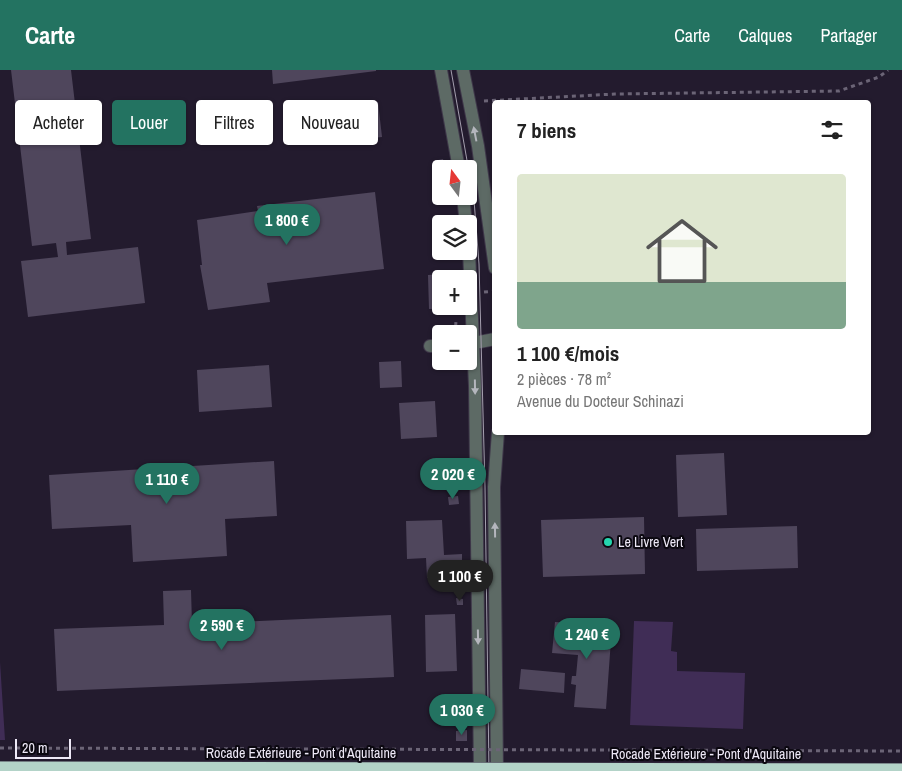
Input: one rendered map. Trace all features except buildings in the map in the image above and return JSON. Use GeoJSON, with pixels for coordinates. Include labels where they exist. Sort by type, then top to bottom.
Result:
{"type":"FeatureCollection","features":[{"type":"Feature","properties":{"kind":"highway","name":"Rocade Extérieure - Pont d'Aquitaine"},"geometry":{"type":"LineString","coordinates":[[0,769],[902,770]]}},
{"type":"Feature","properties":{"kind":"street"},"geometry":{"type":"LineString","coordinates":[[441,70],[457,160]]}},
{"type":"Feature","properties":{"kind":"street"},"geometry":{"type":"LineString","coordinates":[[463,70],[470,103],[492,248]]}},
{"type":"Feature","properties":{"kind":"street"},"geometry":{"type":"LineString","coordinates":[[469,260],[471,325]]}},
{"type":"Feature","properties":{"kind":"street"},"geometry":{"type":"LineString","coordinates":[[477,343],[492,340]]}},
{"type":"Feature","properties":{"kind":"street"},"geometry":{"type":"LineString","coordinates":[[472,370],[480,771]]}},
{"type":"Feature","properties":{"kind":"street"},"geometry":{"type":"LineString","coordinates":[[498,435],[494,487],[498,771]]}},
{"type":"Feature","properties":{"kind":"path"},"geometry":{"type":"LineString","coordinates":[[470,103],[491,99],[615,94],[839,91],[879,77],[888,70]]}},
{"type":"Feature","properties":{"kind":"path"},"geometry":{"type":"LineString","coordinates":[[0,748],[902,751]]}},
{"type":"Feature","properties":{"kind":"shaded area"},"geometry":{"type":"Polygon","coordinates":[[[634,621],[673,622],[671,651],[677,652],[677,671],[745,673],[743,729],[630,725],[634,621]]]}},
{"type":"Feature","properties":{"kind":"shaded area"},"geometry":{"type":"Polygon","coordinates":[[[0,662],[5,740],[0,740],[0,662]]]}},
{"type":"Feature","properties":{"kind":"tram line"},"geometry":{"type":"LineString","coordinates":[[451,70],[474,200],[479,264],[485,487],[489,771]]}},
{"type":"Feature","properties":{"kind":"place","name":"Le Livre Vert"},"geometry":{"type":"Point","coordinates":[608,542]}}]}
